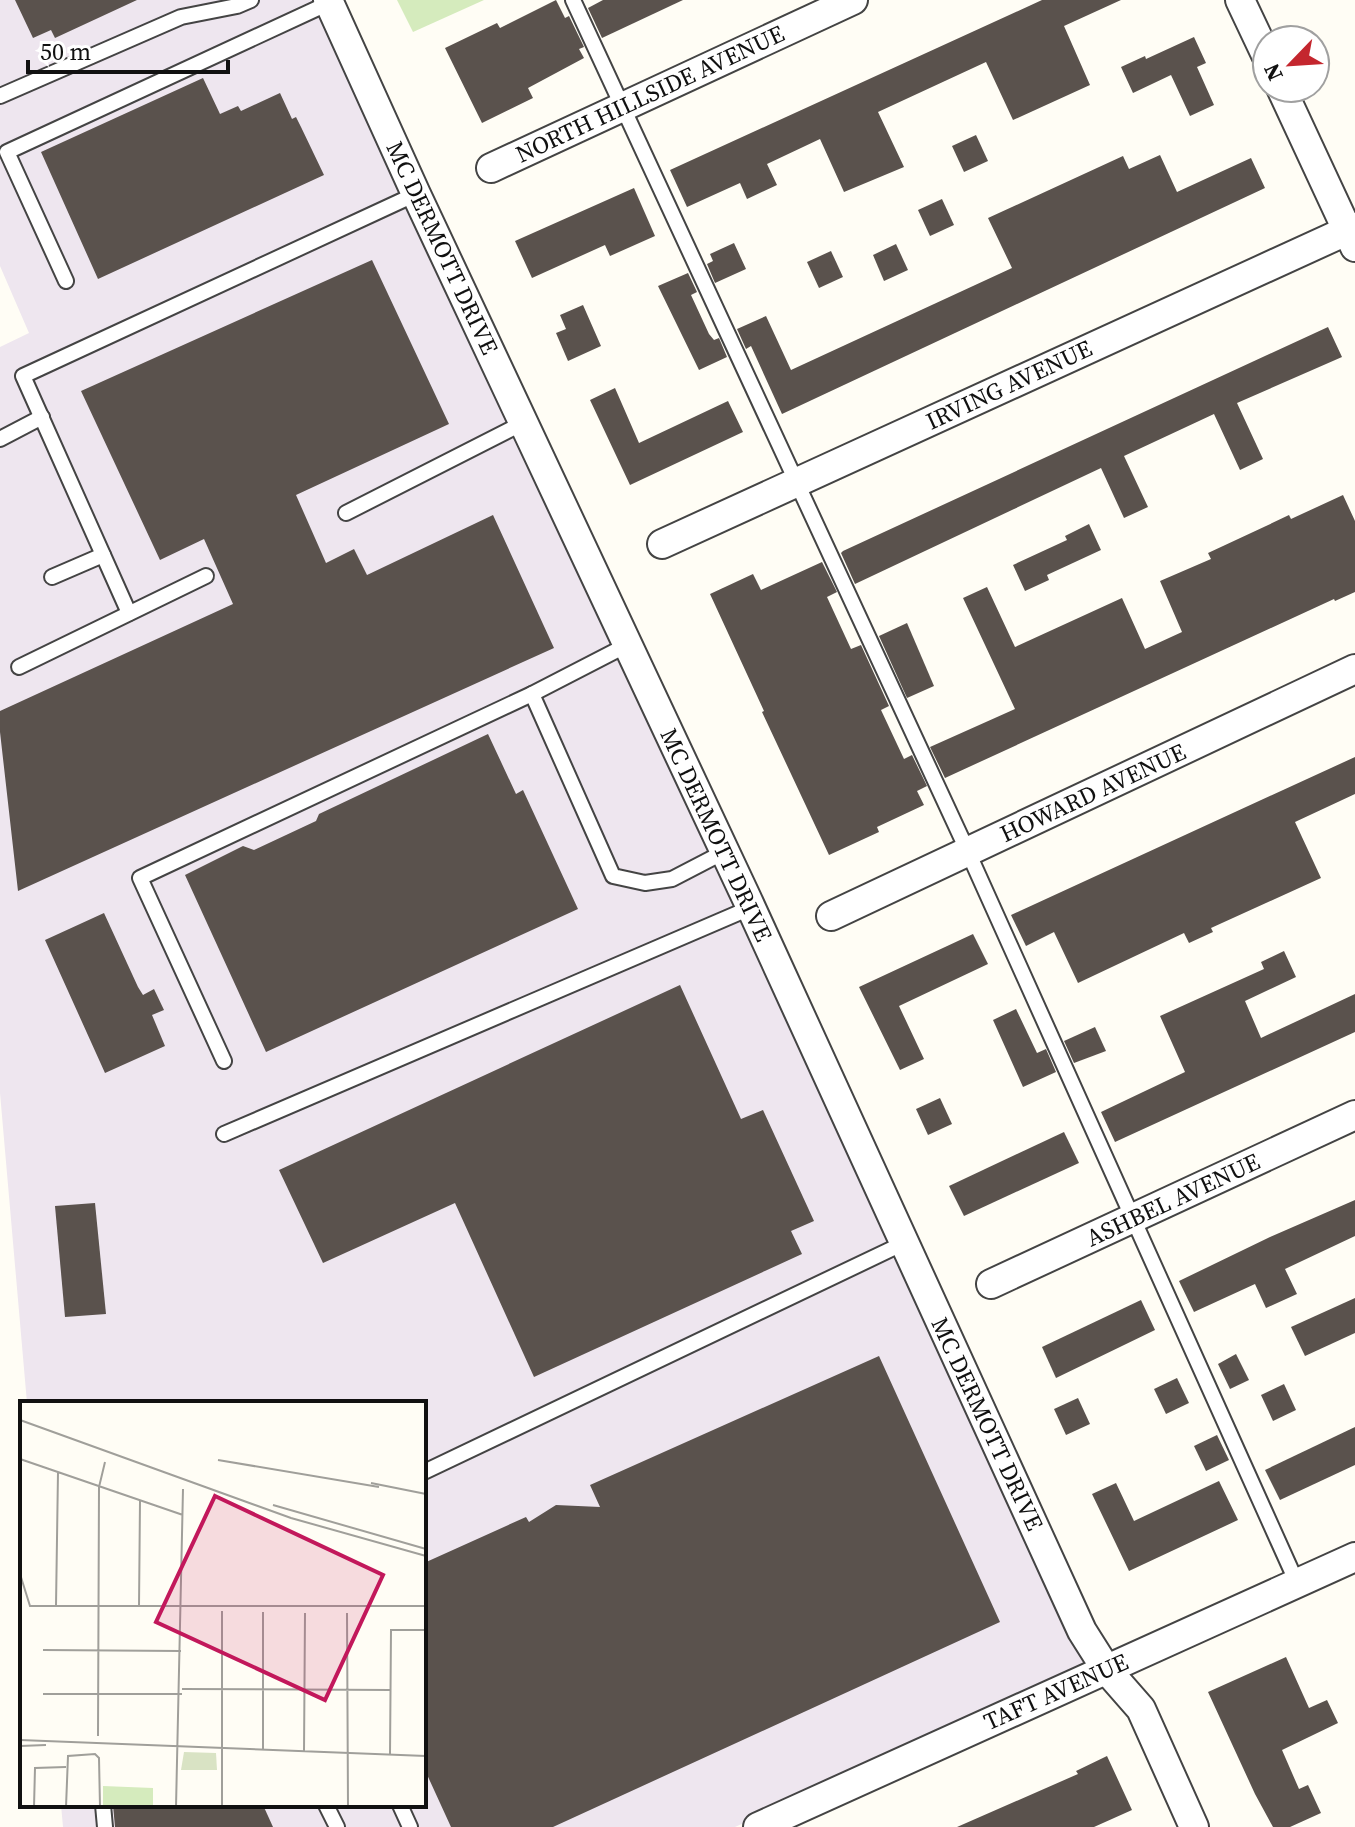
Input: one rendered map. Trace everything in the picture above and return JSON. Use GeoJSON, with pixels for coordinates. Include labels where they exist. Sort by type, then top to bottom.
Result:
{"type":"FeatureCollection","features":[{"type":"Feature","properties":{"kind":"street","name":"NORTH HILLSIDE AVENUE"},"geometry":{"type":"LineString","coordinates":[[491,168],[853,0]]}},
{"type":"Feature","properties":{"kind":"street"},"geometry":{"type":"LineString","coordinates":[[1240,0],[1251,24]]}},
{"type":"Feature","properties":{"kind":"street","name":"MC DERMOTT DRIVE"},"geometry":{"type":"LineString","coordinates":[[329,2],[1082,1631],[1106,1669],[1141,1709],[1194,1827]]}},
{"type":"Feature","properties":{"kind":"street"},"geometry":{"type":"LineString","coordinates":[[1289,104],[1352,235]]}},
{"type":"Feature","properties":{"kind":"street","name":"IRVING AVENUE"},"geometry":{"type":"LineString","coordinates":[[662,544],[1352,235]]}},
{"type":"Feature","properties":{"kind":"street","name":"HOWARD AVENUE"},"geometry":{"type":"LineString","coordinates":[[831,916],[1355,669]]}},
{"type":"Feature","properties":{"kind":"street","name":"ASHBEL AVENUE"},"geometry":{"type":"LineString","coordinates":[[991,1284],[1355,1115]]}},
{"type":"Feature","properties":{"kind":"street","name":"TAFT AVENUE"},"geometry":{"type":"LineString","coordinates":[[758,1827],[1355,1557]]}},
{"type":"Feature","properties":{"kind":"lane"},"geometry":{"type":"LineString","coordinates":[[573,0],[968,852],[1297,1583]]}},
{"type":"Feature","properties":{"kind":"lane"},"geometry":{"type":"LineString","coordinates":[[66,281],[7,152],[329,2]]}},
{"type":"Feature","properties":{"kind":"lane"},"geometry":{"type":"LineString","coordinates":[[0,96],[181,17],[244,3]]}},
{"type":"Feature","properties":{"kind":"lane"},"geometry":{"type":"LineString","coordinates":[[129,613],[23,376],[416,194]]}},
{"type":"Feature","properties":{"kind":"lane"},"geometry":{"type":"LineString","coordinates":[[0,439],[42,417]]}},
{"type":"Feature","properties":{"kind":"lane"},"geometry":{"type":"LineString","coordinates":[[346,513],[523,423]]}},
{"type":"Feature","properties":{"kind":"lane"},"geometry":{"type":"LineString","coordinates":[[52,577],[103,555]]}},
{"type":"Feature","properties":{"kind":"lane"},"geometry":{"type":"LineString","coordinates":[[19,667],[206,576]]}},
{"type":"Feature","properties":{"kind":"lane"},"geometry":{"type":"LineString","coordinates":[[224,1061],[140,878],[532,694],[627,645]]}},
{"type":"Feature","properties":{"kind":"lane"},"geometry":{"type":"LineString","coordinates":[[532,694],[613,876],[645,883],[672,879],[724,852]]}},
{"type":"Feature","properties":{"kind":"lane"},"geometry":{"type":"LineString","coordinates":[[224,1134],[750,908]]}},
{"type":"Feature","properties":{"kind":"lane"},"geometry":{"type":"LineString","coordinates":[[426,1471],[904,1243]]}},
{"type":"Feature","properties":{"kind":"lane"},"geometry":{"type":"LineString","coordinates":[[103,1807],[105,1827]]}},
{"type":"Feature","properties":{"kind":"lane"},"geometry":{"type":"LineString","coordinates":[[327,1807],[337,1827]]}},
{"type":"Feature","properties":{"kind":"lane"},"geometry":{"type":"LineString","coordinates":[[401,1807],[410,1827]]}},
{"type":"Feature","properties":{"kind":"shaded area"},"geometry":{"type":"Polygon","coordinates":[[[0,0],[324,0],[1092,1665],[735,1827],[63,1827],[61,1807],[426,1807],[426,1401],[27,1401],[0,1093],[0,347],[29,333],[0,266],[0,0]]]}},
{"type":"Feature","properties":{"kind":"green space"},"geometry":{"type":"Polygon","coordinates":[[[397,0],[484,0],[413,32],[397,0]]]}},
{"type":"Feature","properties":{"kind":"building"},"geometry":{"type":"Polygon","coordinates":[[[15,0],[137,0],[55,38],[51,30],[33,38],[15,0]]]}},
{"type":"Feature","properties":{"kind":"building"},"geometry":{"type":"Polygon","coordinates":[[[556,0],[565,18],[569,16],[584,47],[579,49],[584,58],[528,88],[533,98],[482,123],[445,48],[497,23],[500,28],[556,0]]]}},
{"type":"Feature","properties":{"kind":"building"},"geometry":{"type":"Polygon","coordinates":[[[603,0],[683,0],[602,38],[588,8],[603,0]]]}},
{"type":"Feature","properties":{"kind":"building"},"geometry":{"type":"Polygon","coordinates":[[[1042,0],[1121,0],[1064,26],[1090,85],[1013,120],[986,62],[878,112],[904,167],[844,192],[820,139],[767,164],[777,185],[747,199],[740,183],[687,207],[670,170],[1042,0]]]}},
{"type":"Feature","properties":{"kind":"building"},"geometry":{"type":"Polygon","coordinates":[[[1194,37],[1206,63],[1197,67],[1214,105],[1190,116],[1171,75],[1133,93],[1121,67],[1194,37]]]}},
{"type":"Feature","properties":{"kind":"building"},"geometry":{"type":"Polygon","coordinates":[[[203,78],[220,114],[238,106],[241,111],[280,93],[292,119],[296,117],[324,175],[98,279],[41,152],[203,78]]]}},
{"type":"Feature","properties":{"kind":"building"},"geometry":{"type":"Polygon","coordinates":[[[976,135],[988,161],[964,172],[952,146],[976,135]]]}},
{"type":"Feature","properties":{"kind":"building"},"geometry":{"type":"Polygon","coordinates":[[[1160,155],[1177,192],[1251,158],[1265,188],[782,414],[751,346],[746,349],[737,329],[766,316],[791,370],[1012,268],[988,218],[1123,156],[1129,169],[1160,155]]]}},
{"type":"Feature","properties":{"kind":"building"},"geometry":{"type":"Polygon","coordinates":[[[634,188],[655,236],[610,256],[605,245],[532,278],[515,241],[634,188]]]}},
{"type":"Feature","properties":{"kind":"building"},"geometry":{"type":"Polygon","coordinates":[[[942,199],[954,225],[930,236],[918,210],[942,199]]]}},
{"type":"Feature","properties":{"kind":"building"},"geometry":{"type":"Polygon","coordinates":[[[734,243],[746,269],[715,283],[707,264],[713,261],[710,254],[734,243]]]}},
{"type":"Feature","properties":{"kind":"building"},"geometry":{"type":"Polygon","coordinates":[[[896,244],[908,270],[884,281],[873,255],[896,244]]]}},
{"type":"Feature","properties":{"kind":"building"},"geometry":{"type":"Polygon","coordinates":[[[831,251],[843,277],[819,288],[807,262],[831,251]]]}},
{"type":"Feature","properties":{"kind":"building"},"geometry":{"type":"Polygon","coordinates":[[[372,260],[449,424],[296,495],[326,563],[354,549],[367,575],[493,515],[554,648],[18,891],[0,711],[233,604],[204,539],[160,560],[81,391],[372,260]]]}},
{"type":"Feature","properties":{"kind":"building"},"geometry":{"type":"Polygon","coordinates":[[[688,273],[697,292],[691,295],[709,334],[714,340],[719,338],[727,357],[699,370],[658,286],[688,273]]]}},
{"type":"Feature","properties":{"kind":"building"},"geometry":{"type":"Polygon","coordinates":[[[583,305],[601,346],[568,361],[556,333],[566,329],[560,315],[583,305]]]}},
{"type":"Feature","properties":{"kind":"building"},"geometry":{"type":"Polygon","coordinates":[[[1328,327],[1342,357],[1237,403],[1263,459],[1240,470],[1214,414],[1124,456],[1148,507],[1124,518],[1101,468],[855,584],[841,553],[843,551],[1328,327]]]}},
{"type":"Feature","properties":{"kind":"building"},"geometry":{"type":"Polygon","coordinates":[[[615,388],[639,443],[728,401],[743,432],[630,485],[590,400],[615,388]]]}},
{"type":"Feature","properties":{"kind":"building"},"geometry":{"type":"Polygon","coordinates":[[[1343,495],[1355,521],[1355,592],[945,778],[930,747],[1015,709],[963,598],[987,587],[1015,647],[1122,598],[1145,649],[1182,632],[1160,581],[1211,559],[1208,553],[1289,515],[1291,519],[1343,495]]]}},
{"type":"Feature","properties":{"kind":"building"},"geometry":{"type":"Polygon","coordinates":[[[1089,524],[1101,550],[1047,575],[1049,580],[1025,591],[1013,565],[1067,540],[1065,536],[1089,524]]]}},
{"type":"Feature","properties":{"kind":"building"},"geometry":{"type":"Polygon","coordinates":[[[822,562],[837,592],[827,597],[851,649],[861,645],[889,706],[881,710],[904,759],[912,755],[927,786],[917,791],[924,805],[877,827],[879,832],[829,855],[710,594],[753,574],[761,590],[822,562]]]}},
{"type":"Feature","properties":{"kind":"building"},"geometry":{"type":"Polygon","coordinates":[[[907,623],[934,686],[907,698],[879,636],[907,623]]]}},
{"type":"Feature","properties":{"kind":"building"},"geometry":{"type":"Polygon","coordinates":[[[488,734],[516,794],[523,790],[578,909],[266,1052],[185,875],[243,846],[254,850],[316,821],[319,814],[488,734]]]}},
{"type":"Feature","properties":{"kind":"building"},"geometry":{"type":"Polygon","coordinates":[[[1355,757],[1355,794],[1295,822],[1321,878],[1211,928],[1213,932],[1189,943],[1184,933],[1078,983],[1054,932],[1026,946],[1011,915],[1355,757]]]}},
{"type":"Feature","properties":{"kind":"building"},"geometry":{"type":"Polygon","coordinates":[[[104,913],[138,987],[143,995],[154,989],[164,1010],[152,1015],[165,1046],[105,1073],[45,940],[104,913]]]}},
{"type":"Feature","properties":{"kind":"building"},"geometry":{"type":"Polygon","coordinates":[[[973,934],[988,964],[899,1006],[924,1059],[900,1070],[859,987],[973,934]]]}},
{"type":"Feature","properties":{"kind":"building"},"geometry":{"type":"Polygon","coordinates":[[[1284,951],[1296,977],[1245,1001],[1261,1038],[1355,994],[1355,1032],[1115,1142],[1101,1112],[1185,1072],[1160,1016],[1264,969],[1261,962],[1284,951]]]}},
{"type":"Feature","properties":{"kind":"building"},"geometry":{"type":"Polygon","coordinates":[[[680,985],[741,1119],[763,1110],[814,1221],[791,1231],[802,1254],[534,1377],[455,1203],[323,1263],[279,1170],[680,985]]]}},
{"type":"Feature","properties":{"kind":"building"},"geometry":{"type":"Polygon","coordinates":[[[1016,1009],[1037,1053],[1046,1049],[1056,1072],[1023,1087],[993,1020],[1016,1009]]]}},
{"type":"Feature","properties":{"kind":"building"},"geometry":{"type":"Polygon","coordinates":[[[1095,1027],[1106,1051],[1074,1063],[1064,1041],[1095,1027]]]}},
{"type":"Feature","properties":{"kind":"building"},"geometry":{"type":"Polygon","coordinates":[[[940,1098],[952,1124],[928,1135],[916,1109],[940,1098]]]}},
{"type":"Feature","properties":{"kind":"building"},"geometry":{"type":"Polygon","coordinates":[[[1064,1132],[1079,1163],[964,1216],[949,1186],[1064,1132]]]}},
{"type":"Feature","properties":{"kind":"building"},"geometry":{"type":"Polygon","coordinates":[[[1355,1200],[1355,1236],[1285,1269],[1297,1294],[1266,1308],[1255,1284],[1194,1312],[1179,1281],[1355,1200]]]}},
{"type":"Feature","properties":{"kind":"building"},"geometry":{"type":"Polygon","coordinates":[[[95,1203],[106,1314],[65,1317],[55,1206],[95,1203]]]}},
{"type":"Feature","properties":{"kind":"building"},"geometry":{"type":"Polygon","coordinates":[[[1355,1298],[1355,1333],[1305,1356],[1291,1327],[1355,1298]]]}},
{"type":"Feature","properties":{"kind":"building"},"geometry":{"type":"Polygon","coordinates":[[[1141,1300],[1155,1330],[1056,1378],[1042,1347],[1141,1300]]]}},
{"type":"Feature","properties":{"kind":"building"},"geometry":{"type":"Polygon","coordinates":[[[1236,1354],[1249,1380],[1230,1389],[1218,1364],[1236,1354]]]}},
{"type":"Feature","properties":{"kind":"building"},"geometry":{"type":"Polygon","coordinates":[[[879,1356],[1000,1622],[553,1827],[451,1827],[426,1772],[426,1562],[526,1517],[529,1522],[556,1505],[600,1507],[590,1485],[879,1356]]]}},
{"type":"Feature","properties":{"kind":"building"},"geometry":{"type":"Polygon","coordinates":[[[1177,1378],[1189,1403],[1166,1414],[1154,1389],[1177,1378]]]}},
{"type":"Feature","properties":{"kind":"building"},"geometry":{"type":"Polygon","coordinates":[[[1284,1384],[1296,1410],[1273,1421],[1261,1395],[1284,1384]]]}},
{"type":"Feature","properties":{"kind":"building"},"geometry":{"type":"Polygon","coordinates":[[[1078,1398],[1090,1424],[1066,1435],[1054,1409],[1078,1398]]]}},
{"type":"Feature","properties":{"kind":"building"},"geometry":{"type":"Polygon","coordinates":[[[1355,1427],[1355,1465],[1280,1500],[1265,1470],[1355,1427]]]}},
{"type":"Feature","properties":{"kind":"building"},"geometry":{"type":"Polygon","coordinates":[[[1217,1435],[1229,1460],[1206,1471],[1194,1446],[1217,1435]]]}},
{"type":"Feature","properties":{"kind":"building"},"geometry":{"type":"Polygon","coordinates":[[[1219,1481],[1238,1520],[1129,1571],[1092,1494],[1116,1483],[1134,1521],[1219,1481]]]}},
{"type":"Feature","properties":{"kind":"building"},"geometry":{"type":"Polygon","coordinates":[[[1286,1657],[1309,1708],[1327,1700],[1338,1723],[1282,1750],[1299,1789],[1308,1785],[1321,1813],[1290,1827],[1273,1827],[1208,1692],[1286,1657]]]}},
{"type":"Feature","properties":{"kind":"building"},"geometry":{"type":"Polygon","coordinates":[[[1107,1756],[1132,1810],[1094,1827],[957,1827],[1078,1774],[1076,1771],[1107,1756]]]}},
{"type":"Feature","properties":{"kind":"building"},"geometry":{"type":"Polygon","coordinates":[[[113,1807],[264,1807],[273,1827],[115,1827],[113,1807]]]}}]}
